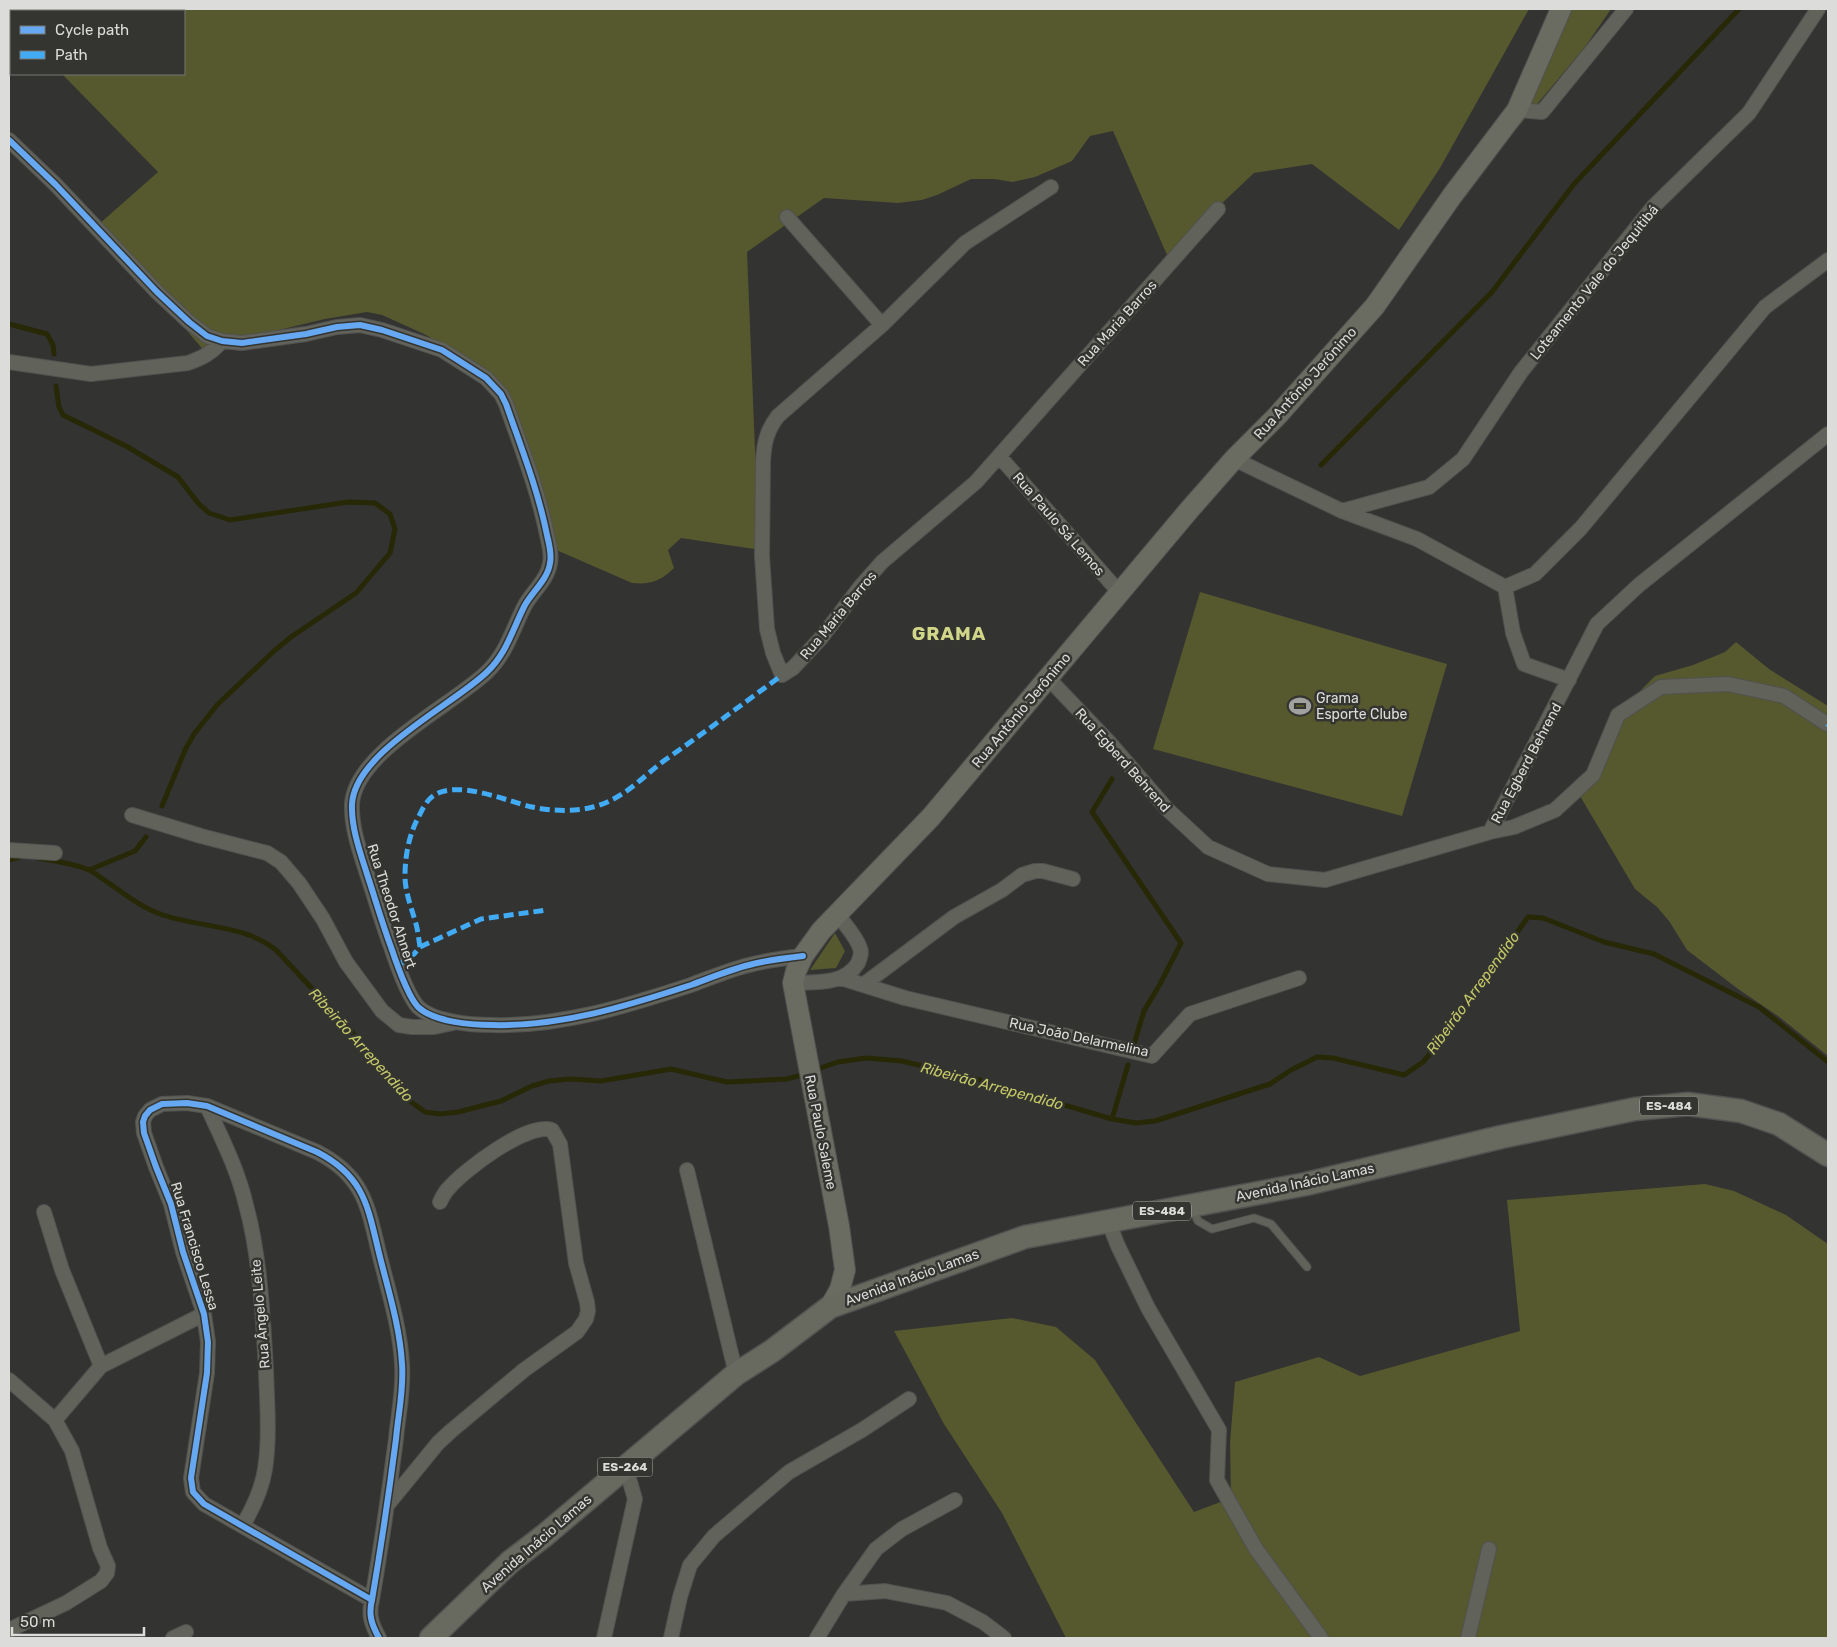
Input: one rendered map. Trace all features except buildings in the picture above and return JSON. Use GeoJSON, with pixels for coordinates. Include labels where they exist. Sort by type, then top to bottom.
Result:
{"type":"FeatureCollection","features":[{"type":"Feature","properties":{"kind":"main road","name":"Rua Antônio Jerônimo"},"geometry":{"type":"LineString","coordinates":[[803,956],[821,931],[931,817],[1028,699],[1234,459],[1277,416],[1375,306],[1452,196],[1517,110],[1561,9]]}},
{"type":"Feature","properties":{"kind":"main road","name":"Rua Paulo Saleme"},"geometry":{"type":"LineString","coordinates":[[803,956],[793,983],[839,1226],[845,1270],[840,1288],[830,1307]]}},
{"type":"Feature","properties":{"kind":"main road","name":"Avenida Inácio Lamas"},"geometry":{"type":"LineString","coordinates":[[431,1638],[510,1562],[545,1535],[736,1374],[772,1351],[830,1307],[1025,1237],[1306,1184],[1501,1137],[1635,1109],[1688,1104],[1741,1111],[1779,1124],[1828,1155]]}},
{"type":"Feature","properties":{"kind":"street"},"geometry":{"type":"LineString","coordinates":[[1517,110],[1542,112],[1626,9]]}},
{"type":"Feature","properties":{"kind":"street","name":"Loteamento Vale do Jequitibá"},"geometry":{"type":"LineString","coordinates":[[1342,511],[1429,487],[1463,459],[1521,372],[1653,207],[1749,113],[1818,9]]}},
{"type":"Feature","properties":{"kind":"street"},"geometry":{"type":"LineString","coordinates":[[9,140],[56,185],[157,292],[207,336],[222,342],[213,352],[201,359],[188,363],[91,374],[9,362]]}},
{"type":"Feature","properties":{"kind":"street","name":"Rua Maria Barros"},"geometry":{"type":"LineString","coordinates":[[1051,187],[965,243],[882,325],[778,416],[771,425],[764,446],[761,486],[762,556],[767,629],[782,675],[793,668],[821,638],[860,587],[882,562],[976,482],[1218,209]]}},
{"type":"Feature","properties":{"kind":"street"},"geometry":{"type":"LineString","coordinates":[[787,217],[882,325]]}},
{"type":"Feature","properties":{"kind":"street"},"geometry":{"type":"LineString","coordinates":[[1505,587],[1535,574],[1581,528],[1765,308],[1828,260]]}},
{"type":"Feature","properties":{"kind":"street","name":"Rua Theodor Ahnert"},"geometry":{"type":"LineString","coordinates":[[222,342],[242,343],[360,325],[382,330],[442,350],[486,378],[500,394],[506,404],[538,499],[550,546],[551,558],[549,568],[540,585],[526,604],[505,650],[488,671],[456,697],[417,723],[389,748],[360,779],[353,796],[354,825],[360,853],[397,966],[416,1005],[426,1014],[457,1022],[492,1025],[529,1024],[580,1017],[691,985],[749,965],[803,956]]}},
{"type":"Feature","properties":{"kind":"street","name":"Rua Egberd Behrend"},"geometry":{"type":"LineString","coordinates":[[1048,678],[1109,742],[1167,809],[1208,847],[1268,874],[1324,880],[1490,832],[1597,624],[1639,585],[1828,434]]}},
{"type":"Feature","properties":{"kind":"street","name":"Rua Paulo Sá Lemos"},"geometry":{"type":"LineString","coordinates":[[999,456],[1119,592]]}},
{"type":"Feature","properties":{"kind":"street"},"geometry":{"type":"LineString","coordinates":[[1234,459],[1342,511],[1417,539],[1505,587]]}},
{"type":"Feature","properties":{"kind":"street"},"geometry":{"type":"LineString","coordinates":[[1505,587],[1514,633],[1524,664],[1569,680]]}},
{"type":"Feature","properties":{"kind":"street"},"geometry":{"type":"LineString","coordinates":[[1490,832],[1514,827],[1555,810],[1593,775],[1618,715],[1661,687],[1728,684],[1784,696],[1827,724]]}},
{"type":"Feature","properties":{"kind":"street"},"geometry":{"type":"LineString","coordinates":[[132,815],[201,836],[267,853],[274,857],[281,862],[299,883],[323,919],[346,962],[382,1011],[399,1024],[412,1027],[434,1027],[457,1022]]}},
{"type":"Feature","properties":{"kind":"street"},"geometry":{"type":"LineString","coordinates":[[9,850],[55,852]]}},
{"type":"Feature","properties":{"kind":"street"},"geometry":{"type":"LineString","coordinates":[[863,985],[954,917],[1002,890],[1022,875],[1043,871],[1073,879]]}},
{"type":"Feature","properties":{"kind":"street"},"geometry":{"type":"LineString","coordinates":[[793,983],[831,981],[852,971],[861,956],[856,941],[838,915]]}},
{"type":"Feature","properties":{"kind":"street","name":"Rua João Delarmelina"},"geometry":{"type":"LineString","coordinates":[[840,978],[905,998],[1152,1056],[1190,1014],[1299,978]]}},
{"type":"Feature","properties":{"kind":"street","name":"Rua Francisco Lessa"},"geometry":{"type":"LineString","coordinates":[[207,1106],[187,1103],[162,1104],[145,1116],[143,1122],[144,1133],[156,1168],[172,1204],[183,1252],[204,1314],[209,1359],[191,1478],[193,1492],[204,1504],[372,1600]]}},
{"type":"Feature","properties":{"kind":"street"},"geometry":{"type":"LineString","coordinates":[[207,1106],[331,1160],[349,1174],[367,1204],[392,1300],[402,1359],[402,1388],[388,1504],[370,1616],[372,1626],[379,1638]]}},
{"type":"Feature","properties":{"kind":"street","name":"Rua Ângelo Leite"},"geometry":{"type":"LineString","coordinates":[[207,1106],[233,1162],[247,1206],[258,1273],[264,1334],[268,1414],[267,1457],[265,1472],[256,1498],[243,1525]]}},
{"type":"Feature","properties":{"kind":"street"},"geometry":{"type":"LineString","coordinates":[[388,1504],[438,1444],[502,1388],[577,1332],[584,1323],[588,1311],[585,1292],[576,1263],[560,1144],[552,1130],[543,1128],[514,1139],[494,1150],[456,1180],[446,1191],[440,1202]]}},
{"type":"Feature","properties":{"kind":"street"},"geometry":{"type":"LineString","coordinates":[[687,1170],[736,1374]]}},
{"type":"Feature","properties":{"kind":"street"},"geometry":{"type":"LineString","coordinates":[[44,1212],[62,1270],[101,1366]]}},
{"type":"Feature","properties":{"kind":"street"},"geometry":{"type":"LineString","coordinates":[[1108,1221],[1148,1308],[1219,1430],[1217,1480],[1256,1549],[1321,1638]]}},
{"type":"Feature","properties":{"kind":"street","name":"Rua Francisco Lessa"},"geometry":{"type":"LineString","coordinates":[[54,1420],[101,1366],[204,1314]]}},
{"type":"Feature","properties":{"kind":"street"},"geometry":{"type":"LineString","coordinates":[[9,1380],[54,1420],[72,1451],[100,1548],[108,1566],[107,1573],[101,1581],[66,1603],[9,1630]]}},
{"type":"Feature","properties":{"kind":"street"},"geometry":{"type":"LineString","coordinates":[[671,1638],[680,1597],[690,1565],[726,1523],[751,1505],[789,1472],[862,1430],[909,1399]]}},
{"type":"Feature","properties":{"kind":"street"},"geometry":{"type":"LineString","coordinates":[[604,1638],[635,1500],[624,1468]]}},
{"type":"Feature","properties":{"kind":"street"},"geometry":{"type":"LineString","coordinates":[[817,1638],[844,1594],[876,1548],[902,1529],[955,1500]]}},
{"type":"Feature","properties":{"kind":"street"},"geometry":{"type":"LineString","coordinates":[[1468,1638],[1489,1549]]}},
{"type":"Feature","properties":{"kind":"street"},"geometry":{"type":"LineString","coordinates":[[844,1594],[885,1591],[947,1603],[983,1622],[1004,1638]]}},
{"type":"Feature","properties":{"kind":"street"},"geometry":{"type":"LineString","coordinates":[[173,1638],[186,1632]]}},
{"type":"Feature","properties":{"kind":"lane"},"geometry":{"type":"LineString","coordinates":[[1191,1206],[1198,1221],[1212,1229],[1254,1218],[1271,1224],[1307,1268]]}},
{"type":"Feature","properties":{"kind":"green space"},"geometry":{"type":"Polygon","coordinates":[[[9,9],[1529,9],[1440,168],[1399,230],[1312,164],[1254,173],[1167,255],[1113,131],[1090,136],[1072,161],[1035,177],[1013,182],[994,179],[971,179],[922,200],[898,203],[824,198],[747,252],[759,548],[754,549],[681,538],[668,550],[674,568],[650,583],[632,583],[554,549],[520,444],[495,377],[485,368],[424,334],[382,315],[367,312],[325,319],[262,334],[205,352],[98,225],[158,172],[63,75],[185,75],[185,10],[10,10],[9,19],[9,9]]]}},
{"type":"Feature","properties":{"kind":"green space"},"geometry":{"type":"Polygon","coordinates":[[[1570,9],[1611,9],[1585,47],[1518,127],[1503,134],[1570,9]]]}},
{"type":"Feature","properties":{"kind":"green space","name":"Grama Esporte Clube"},"geometry":{"type":"Polygon","coordinates":[[[1200,592],[1447,664],[1402,816],[1153,749],[1200,592]]]}},
{"type":"Feature","properties":{"kind":"green space"},"geometry":{"type":"Polygon","coordinates":[[[1736,642],[1769,669],[1828,706],[1828,1056],[1778,1016],[1738,989],[1687,950],[1669,921],[1657,907],[1635,889],[1580,796],[1605,758],[1622,718],[1642,689],[1655,676],[1693,665],[1725,652],[1736,642]]]}},
{"type":"Feature","properties":{"kind":"green space"},"geometry":{"type":"Polygon","coordinates":[[[835,933],[845,951],[836,968],[810,970],[835,933]]]}},
{"type":"Feature","properties":{"kind":"green space"},"geometry":{"type":"Polygon","coordinates":[[[1705,1184],[1734,1191],[1786,1215],[1828,1244],[1828,1638],[1066,1638],[1002,1513],[944,1424],[894,1331],[1012,1318],[1056,1327],[1095,1360],[1194,1512],[1231,1498],[1230,1442],[1235,1382],[1319,1357],[1360,1376],[1520,1331],[1507,1200],[1705,1184]]]}},
{"type":"Feature","properties":{"kind":"waterway"},"geometry":{"type":"LineString","coordinates":[[1321,465],[1492,292],[1574,184],[1739,9]]}},
{"type":"Feature","properties":{"kind":"waterway"},"geometry":{"type":"LineString","coordinates":[[9,324],[47,334],[53,345],[54,354]]}},
{"type":"Feature","properties":{"kind":"waterway"},"geometry":{"type":"LineString","coordinates":[[56,386],[59,407],[63,415],[126,446],[178,477],[198,503],[209,513],[230,520],[348,502],[375,503],[390,514],[395,529],[390,553],[356,593],[291,637],[217,705],[194,734],[185,750],[162,806]]}},
{"type":"Feature","properties":{"kind":"waterway"},"geometry":{"type":"LineString","coordinates":[[1112,779],[1092,812],[1181,943],[1144,1011],[1134,1044]]}},
{"type":"Feature","properties":{"kind":"waterway"},"geometry":{"type":"LineString","coordinates":[[89,870],[135,851],[146,837]]}},
{"type":"Feature","properties":{"kind":"waterway","name":"Ribeirão Arrependido"},"geometry":{"type":"LineString","coordinates":[[9,860],[23,856]]}},
{"type":"Feature","properties":{"kind":"waterway","name":"Ribeirão Arrependido"},"geometry":{"type":"LineString","coordinates":[[38,858],[91,871],[135,901],[163,915],[250,935],[276,950],[349,1028],[386,1078],[403,1096],[425,1112],[440,1114],[458,1112],[501,1101],[532,1086],[549,1081],[570,1079],[601,1081],[671,1069],[727,1082],[787,1079],[805,1074]]}},
{"type":"Feature","properties":{"kind":"waterway","name":"Ribeirão Arrependido"},"geometry":{"type":"LineString","coordinates":[[815,1070],[838,1062],[866,1058],[902,1061],[976,1079],[1112,1119],[1136,1123],[1155,1121],[1270,1084],[1291,1070],[1317,1057],[1333,1058],[1404,1075],[1423,1062],[1435,1048],[1528,917],[1543,918],[1604,942],[1654,954],[1759,1007],[1828,1062]]}},
{"type":"Feature","properties":{"kind":"waterway"},"geometry":{"type":"LineString","coordinates":[[1112,1119],[1128,1065]]}},
{"type":"Feature","properties":{"kind":"marked path"},"geometry":{"type":"LineString","coordinates":[[397,966],[414,954],[420,947],[417,928],[406,889],[406,861],[408,846],[415,825],[424,806],[433,796],[443,791],[468,790],[532,807],[555,810],[578,810],[593,807],[614,799],[632,787],[665,760],[782,675]]}},
{"type":"Feature","properties":{"kind":"marked path"},"geometry":{"type":"LineString","coordinates":[[420,947],[481,919],[547,910]]}},
{"type":"Feature","properties":{"kind":"cycle path"},"geometry":{"type":"LineString","coordinates":[[9,140],[56,185],[157,292],[207,336],[222,341],[242,343],[306,334],[337,327],[360,325],[382,330],[442,350],[486,378],[501,394],[506,404],[539,502],[549,545],[551,560],[549,569],[525,605],[505,649],[494,665],[472,685],[387,748],[370,766],[357,785],[352,804],[356,839],[382,920],[410,995],[418,1007],[433,1016],[464,1023],[492,1025],[543,1023],[593,1014],[618,1007],[667,993],[756,963],[803,956]]}},
{"type":"Feature","properties":{"kind":"cycle path"},"geometry":{"type":"LineString","coordinates":[[372,1600],[204,1504],[193,1492],[191,1478],[207,1373],[208,1342],[204,1314],[183,1252],[171,1204],[144,1133],[143,1122],[145,1116],[150,1110],[162,1104],[187,1103],[207,1106],[317,1152],[346,1172],[355,1184],[368,1209],[394,1310],[401,1351],[402,1374],[402,1393],[382,1540],[372,1600],[370,1610],[371,1620],[379,1638]]}},
{"type":"Feature","properties":{"kind":"place","name":"Grama Esporte Clube"},"geometry":{"type":"Point","coordinates":[1300,706]}},
{"type":"Feature","properties":{"kind":"district","name":"GRAMA"},"geometry":{"type":"Point","coordinates":[949,633]}}]}
